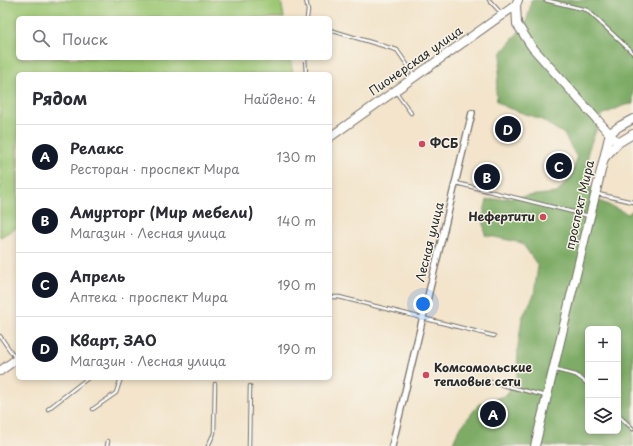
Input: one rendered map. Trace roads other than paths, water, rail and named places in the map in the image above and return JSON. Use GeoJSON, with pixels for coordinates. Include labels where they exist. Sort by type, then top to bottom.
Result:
{"type":"FeatureCollection","features":[{"type":"Feature","properties":{"kind":"street","name":"Пионерская улица"},"geometry":{"type":"LineString","coordinates":[[332,136],[517,3]]}},
{"type":"Feature","properties":{"kind":"street"},"geometry":{"type":"LineString","coordinates":[[517,3],[518,24],[532,47],[618,142]]}},
{"type":"Feature","properties":{"kind":"street","name":"Лесная улица"},"geometry":{"type":"LineString","coordinates":[[392,446],[472,113]]}},
{"type":"Feature","properties":{"kind":"street"},"geometry":{"type":"LineString","coordinates":[[610,133],[633,119]]}},
{"type":"Feature","properties":{"kind":"street","name":"проспект Мира"},"geometry":{"type":"LineString","coordinates":[[535,446],[610,133]]}},
{"type":"Feature","properties":{"kind":"street"},"geometry":{"type":"LineString","coordinates":[[604,159],[618,142],[633,134]]}},
{"type":"Feature","properties":{"kind":"street"},"geometry":{"type":"LineString","coordinates":[[0,371],[16,359]]}},
{"type":"Feature","properties":{"kind":"lane"},"geometry":{"type":"LineString","coordinates":[[306,0],[308,10],[307,16]]}},
{"type":"Feature","properties":{"kind":"lane"},"geometry":{"type":"LineString","coordinates":[[489,0],[502,15]]}},
{"type":"Feature","properties":{"kind":"lane"},"geometry":{"type":"LineString","coordinates":[[545,0],[588,10],[633,53]]}},
{"type":"Feature","properties":{"kind":"lane"},"geometry":{"type":"LineString","coordinates":[[332,31],[397,50],[416,76]]}},
{"type":"Feature","properties":{"kind":"lane"},"geometry":{"type":"LineString","coordinates":[[305,60],[306,72]]}},
{"type":"Feature","properties":{"kind":"lane"},"geometry":{"type":"LineString","coordinates":[[395,91],[411,113]]}},
{"type":"Feature","properties":{"kind":"lane"},"geometry":{"type":"LineString","coordinates":[[456,183],[590,216]]}},
{"type":"Feature","properties":{"kind":"lane"},"geometry":{"type":"LineString","coordinates":[[596,193],[633,202]]}},
{"type":"Feature","properties":{"kind":"lane"},"geometry":{"type":"LineString","coordinates":[[332,297],[339,297],[494,336]]}},
{"type":"Feature","properties":{"kind":"lane"},"geometry":{"type":"LineString","coordinates":[[0,336],[16,357]]}},
{"type":"Feature","properties":{"kind":"lane"},"geometry":{"type":"LineString","coordinates":[[553,369],[576,375],[585,382]]}},
{"type":"Feature","properties":{"kind":"lane"},"geometry":{"type":"LineString","coordinates":[[48,409],[85,380]]}},
{"type":"Feature","properties":{"kind":"lane"},"geometry":{"type":"LineString","coordinates":[[94,409],[116,393],[120,380]]}},
{"type":"Feature","properties":{"kind":"lane"},"geometry":{"type":"LineString","coordinates":[[483,380],[547,396]]}},
{"type":"Feature","properties":{"kind":"lane"},"geometry":{"type":"LineString","coordinates":[[208,446],[214,433],[215,384]]}},
{"type":"Feature","properties":{"kind":"lane"},"geometry":{"type":"LineString","coordinates":[[249,446],[250,386]]}},
{"type":"Feature","properties":{"kind":"lane"},"geometry":{"type":"LineString","coordinates":[[621,418],[633,429]]}},
{"type":"Feature","properties":{"kind":"lane"},"geometry":{"type":"LineString","coordinates":[[107,446],[108,441]]}},
{"type":"Feature","properties":{"kind":"place","name":"Кварт, ЗАО"},"geometry":{"type":"Point","coordinates":[508,129]}},
{"type":"Feature","properties":{"kind":"place","name":"ФСБ"},"geometry":{"type":"Point","coordinates":[422,144]}},
{"type":"Feature","properties":{"kind":"place","name":"Апрель"},"geometry":{"type":"Point","coordinates":[559,166]}},
{"type":"Feature","properties":{"kind":"place","name":"Амурторг (Мир мебели)"},"geometry":{"type":"Point","coordinates":[487,177]}},
{"type":"Feature","properties":{"kind":"place","name":"Нефертити"},"geometry":{"type":"Point","coordinates":[543,217]}},
{"type":"Feature","properties":{"kind":"place","name":"Комсомольские тепловые сети"},"geometry":{"type":"Point","coordinates":[426,375]}},
{"type":"Feature","properties":{"kind":"place","name":"Релакс"},"geometry":{"type":"Point","coordinates":[493,414]}}]}
